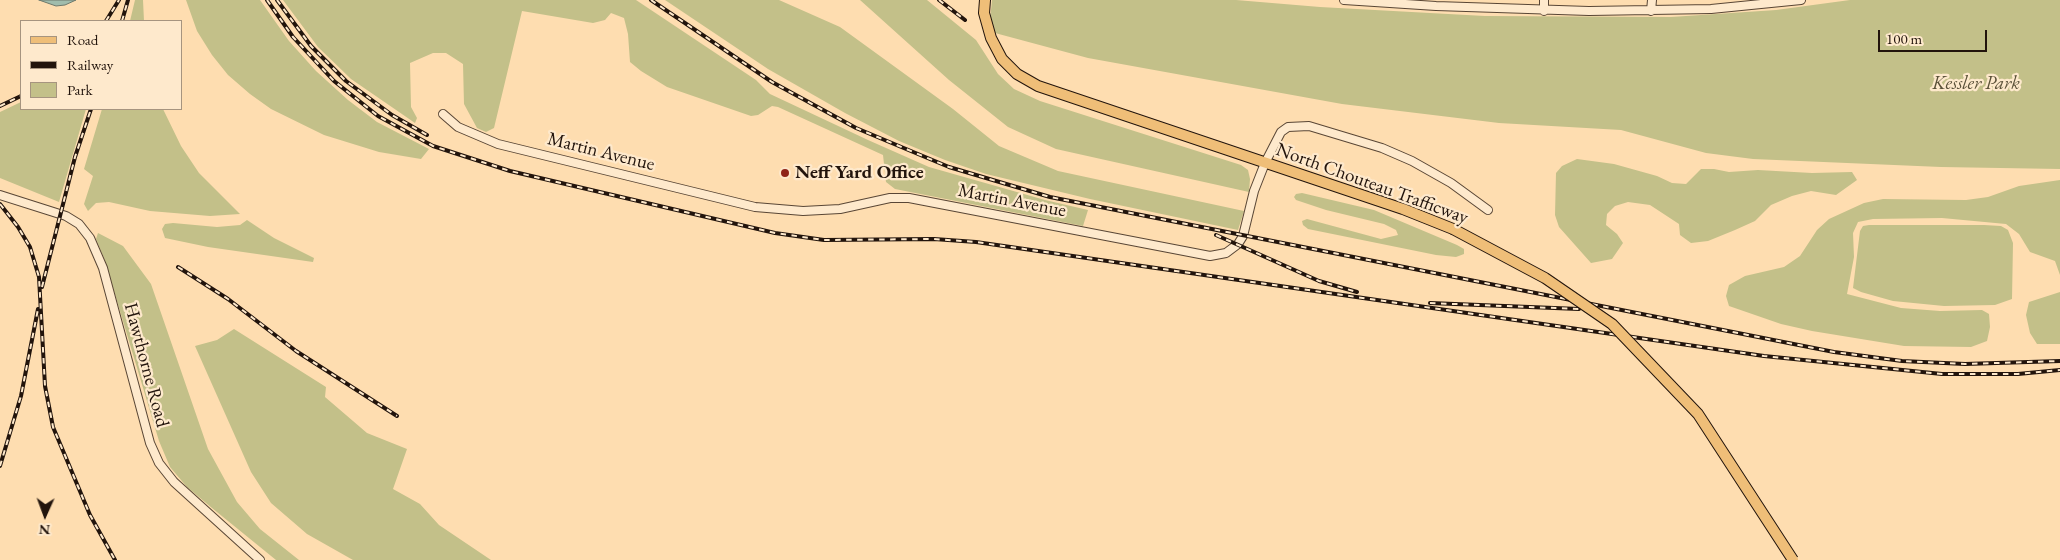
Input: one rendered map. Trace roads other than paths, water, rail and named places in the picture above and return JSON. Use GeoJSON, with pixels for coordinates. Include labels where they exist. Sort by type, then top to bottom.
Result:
{"type":"FeatureCollection","features":[{"type":"Feature","properties":{"kind":"main road","name":"North Chouteau Trafficway"},"geometry":{"type":"LineString","coordinates":[[986,0],[984,13],[991,38],[1002,59],[1017,74],[1031,82],[1403,209],[1453,229],[1545,278],[1612,324],[1698,414],[1793,560]]}},
{"type":"Feature","properties":{"kind":"street"},"geometry":{"type":"LineString","coordinates":[[1344,0],[1436,3],[1544,11],[1651,11],[1801,0]]}},
{"type":"Feature","properties":{"kind":"street"},"geometry":{"type":"LineString","coordinates":[[1544,0],[1544,11]]}},
{"type":"Feature","properties":{"kind":"street"},"geometry":{"type":"LineString","coordinates":[[1651,11],[1652,0]]}},
{"type":"Feature","properties":{"kind":"street","name":"Martin Avenue"},"geometry":{"type":"LineString","coordinates":[[443,114],[458,128],[498,144],[755,207],[803,211],[840,209],[898,197],[1210,256],[1226,254],[1240,240],[1254,191],[1265,163],[1281,132],[1288,127],[1309,126],[1382,148],[1412,161],[1451,183],[1488,210]]}},
{"type":"Feature","properties":{"kind":"street","name":"Hawthorne Road"},"geometry":{"type":"LineString","coordinates":[[0,195],[66,216],[78,224],[90,238],[103,268],[150,443],[159,463],[174,482],[260,560]]}},
{"type":"Feature","properties":{"kind":"railway"},"geometry":{"type":"LineString","coordinates":[[107,20],[119,0]]}},
{"type":"Feature","properties":{"kind":"railway"},"geometry":{"type":"LineString","coordinates":[[122,20],[128,0]]}},
{"type":"Feature","properties":{"kind":"railway"},"geometry":{"type":"LineString","coordinates":[[267,0],[293,37],[334,81],[378,116],[433,146],[510,171],[775,233],[824,240],[934,239],[976,242],[1764,356],[1942,374],[2018,374],[2060,370]]}},
{"type":"Feature","properties":{"kind":"railway"},"geometry":{"type":"LineString","coordinates":[[277,0],[311,46],[346,81],[392,115],[427,135]]}},
{"type":"Feature","properties":{"kind":"railway"},"geometry":{"type":"LineString","coordinates":[[651,0],[772,82],[856,128],[949,167],[1050,197],[1834,352],[1902,361],[1965,364],[2060,361]]}},
{"type":"Feature","properties":{"kind":"railway"},"geometry":{"type":"LineString","coordinates":[[939,0],[965,20]]}},
{"type":"Feature","properties":{"kind":"railway"},"geometry":{"type":"LineString","coordinates":[[0,106],[20,96]]}},
{"type":"Feature","properties":{"kind":"railway"},"geometry":{"type":"LineString","coordinates":[[42,287],[75,157],[91,110]]}},
{"type":"Feature","properties":{"kind":"railway"},"geometry":{"type":"LineString","coordinates":[[0,204],[18,227],[30,247],[39,277],[45,386],[53,427],[90,515],[115,560]]}},
{"type":"Feature","properties":{"kind":"railway"},"geometry":{"type":"LineString","coordinates":[[1216,235],[1319,281],[1357,292]]}},
{"type":"Feature","properties":{"kind":"railway"},"geometry":{"type":"LineString","coordinates":[[178,267],[228,299],[296,351],[397,416]]}},
{"type":"Feature","properties":{"kind":"railway"},"geometry":{"type":"LineString","coordinates":[[1430,303],[1579,309]]}},
{"type":"Feature","properties":{"kind":"railway"},"geometry":{"type":"LineString","coordinates":[[0,466],[21,396],[38,309]]}},
{"type":"Feature","properties":{"kind":"place","name":"Neff Yard Office"},"geometry":{"type":"Point","coordinates":[785,173]}},
{"type":"Feature","properties":{"kind":"park label","name":"Kessler Park"},"geometry":{"type":"Point","coordinates":[1976,84]}}]}
